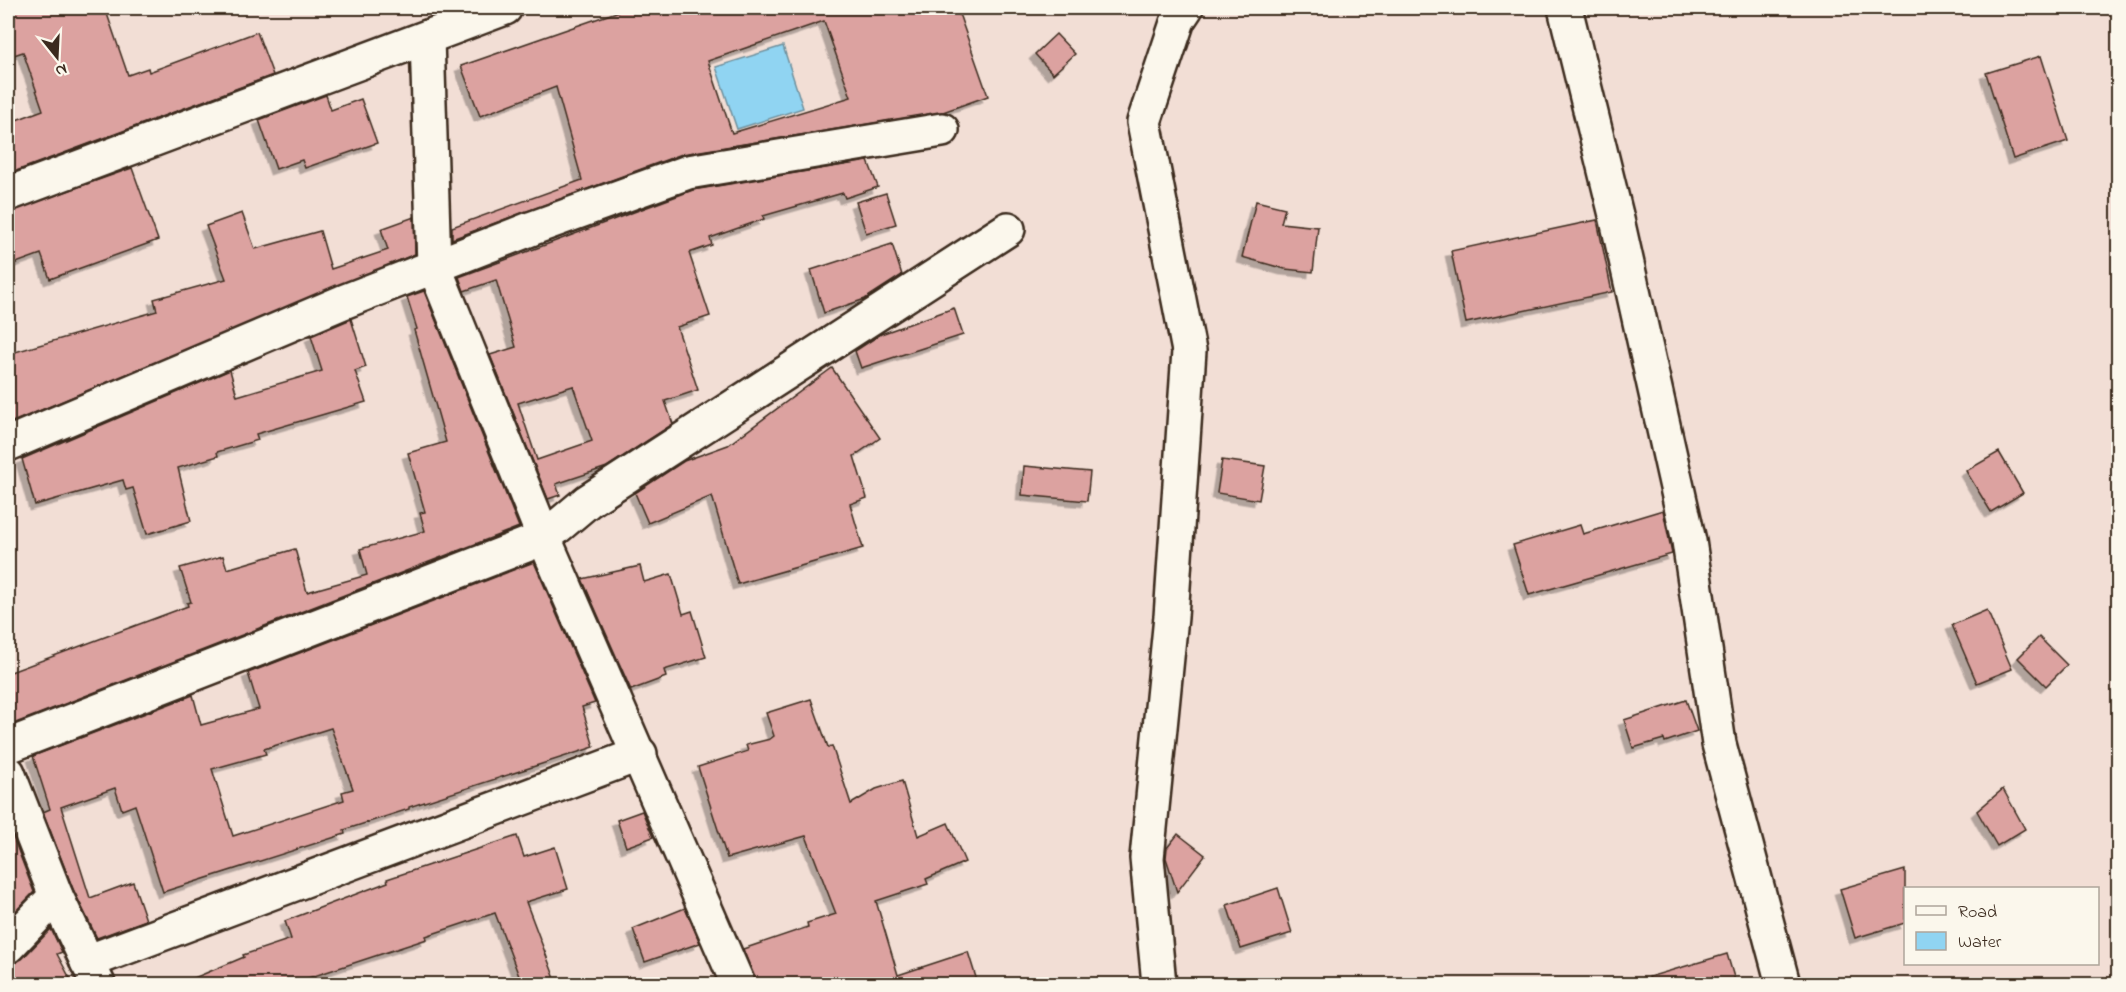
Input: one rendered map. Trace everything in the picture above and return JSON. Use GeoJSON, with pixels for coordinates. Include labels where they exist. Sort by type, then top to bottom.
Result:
{"type":"FeatureCollection","features":[{"type":"Feature","properties":{"kind":"street"},"geometry":{"type":"LineString","coordinates":[[8,194],[505,8]]}},
{"type":"Feature","properties":{"kind":"street"},"geometry":{"type":"LineString","coordinates":[[1159,984],[1148,858],[1171,618],[1189,351],[1144,122],[1178,20],[1186,8]]}},
{"type":"Feature","properties":{"kind":"street"},"geometry":{"type":"LineString","coordinates":[[1565,8],[1616,214],[1689,541],[1719,744],[1783,984]]}},
{"type":"Feature","properties":{"kind":"street"},"geometry":{"type":"LineString","coordinates":[[427,38],[434,266],[544,538],[640,754],[738,984]]}},
{"type":"Feature","properties":{"kind":"street"},"geometry":{"type":"LineString","coordinates":[[8,444],[343,302],[688,172],[942,130]]}},
{"type":"Feature","properties":{"kind":"street"},"geometry":{"type":"LineString","coordinates":[[8,746],[544,538],[588,501],[1008,229]]}},
{"type":"Feature","properties":{"kind":"street"},"geometry":{"type":"LineString","coordinates":[[8,772],[56,896],[93,973],[640,754]]}},
{"type":"Feature","properties":{"kind":"street"},"geometry":{"type":"LineString","coordinates":[[8,946],[56,896]]}},
{"type":"Feature","properties":{"kind":"water"},"geometry":{"type":"Polygon","coordinates":[[[783,46],[803,108],[737,129],[716,67],[783,46]]]}},
{"type":"Feature","properties":{"kind":"building"},"geometry":{"type":"Polygon","coordinates":[[[8,8],[105,8],[128,75],[148,68],[149,72],[257,32],[273,75],[8,174],[8,123],[43,110],[23,52],[8,57],[8,8]]]}},
{"type":"Feature","properties":{"kind":"building"},"geometry":{"type":"Polygon","coordinates":[[[628,8],[957,8],[988,96],[943,112],[682,154],[452,239],[452,227],[582,180],[556,87],[480,116],[461,66],[628,8]],[[824,21],[708,61],[732,133],[851,97],[824,21]]]}},
{"type":"Feature","properties":{"kind":"building"},"geometry":{"type":"Polygon","coordinates":[[[1056,34],[1075,54],[1053,74],[1035,54],[1056,34]]]}},
{"type":"Feature","properties":{"kind":"building"},"geometry":{"type":"Polygon","coordinates":[[[2041,56],[2068,141],[2013,159],[1986,73],[2041,56]]]}},
{"type":"Feature","properties":{"kind":"building"},"geometry":{"type":"Polygon","coordinates":[[[326,95],[331,110],[361,99],[377,143],[305,168],[302,160],[276,169],[259,120],[326,95]]]}},
{"type":"Feature","properties":{"kind":"building"},"geometry":{"type":"Polygon","coordinates":[[[868,161],[878,187],[845,198],[843,193],[763,216],[764,219],[710,238],[712,245],[689,253],[710,316],[677,327],[698,390],[665,401],[673,424],[607,467],[556,484],[560,495],[548,499],[490,355],[516,347],[496,280],[464,291],[459,277],[693,190],[868,161]],[[573,386],[518,403],[537,460],[592,441],[573,386]]]}},
{"type":"Feature","properties":{"kind":"building"},"geometry":{"type":"Polygon","coordinates":[[[132,168],[158,240],[50,279],[41,254],[8,266],[8,212],[132,168]]]}},
{"type":"Feature","properties":{"kind":"building"},"geometry":{"type":"Polygon","coordinates":[[[886,193],[896,224],[866,233],[856,202],[886,193]]]}},
{"type":"Feature","properties":{"kind":"building"},"geometry":{"type":"Polygon","coordinates":[[[1256,201],[1285,208],[1281,223],[1318,227],[1313,272],[1285,269],[1242,257],[1256,201]]]}},
{"type":"Feature","properties":{"kind":"building"},"geometry":{"type":"Polygon","coordinates":[[[242,213],[255,249],[320,231],[331,269],[388,250],[381,229],[414,217],[415,254],[10,423],[8,354],[157,311],[154,299],[226,279],[206,226],[242,213]]]}},
{"type":"Feature","properties":{"kind":"building"},"geometry":{"type":"Polygon","coordinates":[[[1597,220],[1612,292],[1466,323],[1451,251],[1597,220]]]}},
{"type":"Feature","properties":{"kind":"building"},"geometry":{"type":"Polygon","coordinates":[[[892,244],[902,275],[865,299],[824,313],[811,270],[892,244]]]}},
{"type":"Feature","properties":{"kind":"building"},"geometry":{"type":"Polygon","coordinates":[[[424,291],[519,527],[8,726],[8,673],[188,606],[187,603],[191,602],[180,568],[223,556],[227,569],[295,549],[307,592],[367,575],[360,549],[425,531],[420,513],[425,512],[408,453],[446,442],[414,330],[417,329],[407,297],[424,291]]]}},
{"type":"Feature","properties":{"kind":"building"},"geometry":{"type":"Polygon","coordinates":[[[954,308],[963,335],[861,368],[855,351],[881,334],[954,308]]]}},
{"type":"Feature","properties":{"kind":"building"},"geometry":{"type":"Polygon","coordinates":[[[351,319],[366,367],[355,371],[366,402],[256,434],[258,440],[217,452],[218,456],[178,468],[191,521],[147,534],[133,488],[126,490],[123,480],[35,505],[22,459],[230,370],[237,396],[322,371],[311,336],[351,319]]]}},
{"type":"Feature","properties":{"kind":"building"},"geometry":{"type":"Polygon","coordinates":[[[832,368],[880,438],[854,456],[867,498],[850,504],[863,548],[738,584],[712,496],[648,523],[635,493],[684,461],[728,445],[832,368]]]}},
{"type":"Feature","properties":{"kind":"building"},"geometry":{"type":"Polygon","coordinates":[[[1999,452],[2023,493],[1991,512],[1966,471],[1999,452]]]}},
{"type":"Feature","properties":{"kind":"building"},"geometry":{"type":"Polygon","coordinates":[[[1222,460],[1265,466],[1259,500],[1217,493],[1222,460]]]}},
{"type":"Feature","properties":{"kind":"building"},"geometry":{"type":"Polygon","coordinates":[[[1024,466],[1090,472],[1087,501],[1022,495],[1024,466]]]}},
{"type":"Feature","properties":{"kind":"building"},"geometry":{"type":"Polygon","coordinates":[[[1663,510],[1672,554],[1529,595],[1513,545],[1580,525],[1583,534],[1663,510]]]}},
{"type":"Feature","properties":{"kind":"building"},"geometry":{"type":"Polygon","coordinates":[[[534,562],[595,703],[582,707],[594,747],[409,807],[409,809],[344,830],[345,834],[163,892],[135,805],[122,810],[115,788],[61,807],[90,898],[133,882],[146,920],[97,938],[73,889],[43,812],[50,809],[33,756],[193,695],[201,725],[259,709],[248,673],[534,562]],[[331,728],[264,749],[266,754],[212,769],[233,836],[344,800],[342,792],[353,789],[331,728]]]}},
{"type":"Feature","properties":{"kind":"building"},"geometry":{"type":"Polygon","coordinates":[[[640,566],[644,582],[671,574],[683,614],[692,611],[706,657],[664,670],[666,677],[631,690],[582,579],[640,566]]]}},
{"type":"Feature","properties":{"kind":"building"},"geometry":{"type":"Polygon","coordinates":[[[1987,610],[2012,669],[1977,683],[1952,625],[1987,610]]]}},
{"type":"Feature","properties":{"kind":"building"},"geometry":{"type":"Polygon","coordinates":[[[2039,637],[2067,665],[2046,686],[2018,658],[2039,637]]]}},
{"type":"Feature","properties":{"kind":"building"},"geometry":{"type":"Polygon","coordinates":[[[811,699],[828,747],[832,746],[851,804],[876,789],[902,781],[918,836],[948,823],[965,862],[926,879],[928,884],[876,901],[898,975],[968,952],[978,984],[756,984],[743,949],[808,927],[807,923],[836,914],[806,836],[727,858],[698,767],[748,751],[746,745],[770,739],[774,736],[766,713],[811,699]]]}},
{"type":"Feature","properties":{"kind":"building"},"geometry":{"type":"Polygon","coordinates":[[[1686,700],[1697,731],[1665,742],[1664,739],[1633,748],[1624,720],[1686,700]]]}},
{"type":"Feature","properties":{"kind":"building"},"geometry":{"type":"Polygon","coordinates":[[[2003,789],[2025,829],[1997,846],[1977,811],[2003,789]]]}},
{"type":"Feature","properties":{"kind":"building"},"geometry":{"type":"Polygon","coordinates":[[[642,811],[653,837],[626,847],[617,820],[642,811]]]}},
{"type":"Feature","properties":{"kind":"building"},"geometry":{"type":"Polygon","coordinates":[[[8,824],[34,892],[8,919],[8,824]]]}},
{"type":"Feature","properties":{"kind":"building"},"geometry":{"type":"Polygon","coordinates":[[[1178,834],[1205,855],[1177,892],[1166,858],[1167,848],[1178,834]]]}},
{"type":"Feature","properties":{"kind":"building"},"geometry":{"type":"Polygon","coordinates":[[[517,836],[524,857],[555,847],[568,889],[526,902],[557,984],[522,984],[495,913],[426,936],[427,939],[290,984],[180,984],[244,957],[243,955],[291,939],[285,921],[388,882],[387,879],[517,836]]]}},
{"type":"Feature","properties":{"kind":"building"},"geometry":{"type":"Polygon","coordinates":[[[1905,870],[1904,923],[1855,938],[1840,889],[1905,870]]]}},
{"type":"Feature","properties":{"kind":"building"},"geometry":{"type":"Polygon","coordinates":[[[1278,888],[1292,933],[1241,949],[1227,905],[1278,888]]]}},
{"type":"Feature","properties":{"kind":"building"},"geometry":{"type":"Polygon","coordinates":[[[685,908],[700,943],[645,962],[633,929],[685,908]]]}},
{"type":"Feature","properties":{"kind":"building"},"geometry":{"type":"Polygon","coordinates":[[[51,929],[62,952],[57,954],[73,984],[8,984],[8,964],[22,959],[51,929]]]}},
{"type":"Feature","properties":{"kind":"building"},"geometry":{"type":"Polygon","coordinates":[[[1727,954],[1736,984],[1650,984],[1649,977],[1727,954]]]}}]}
